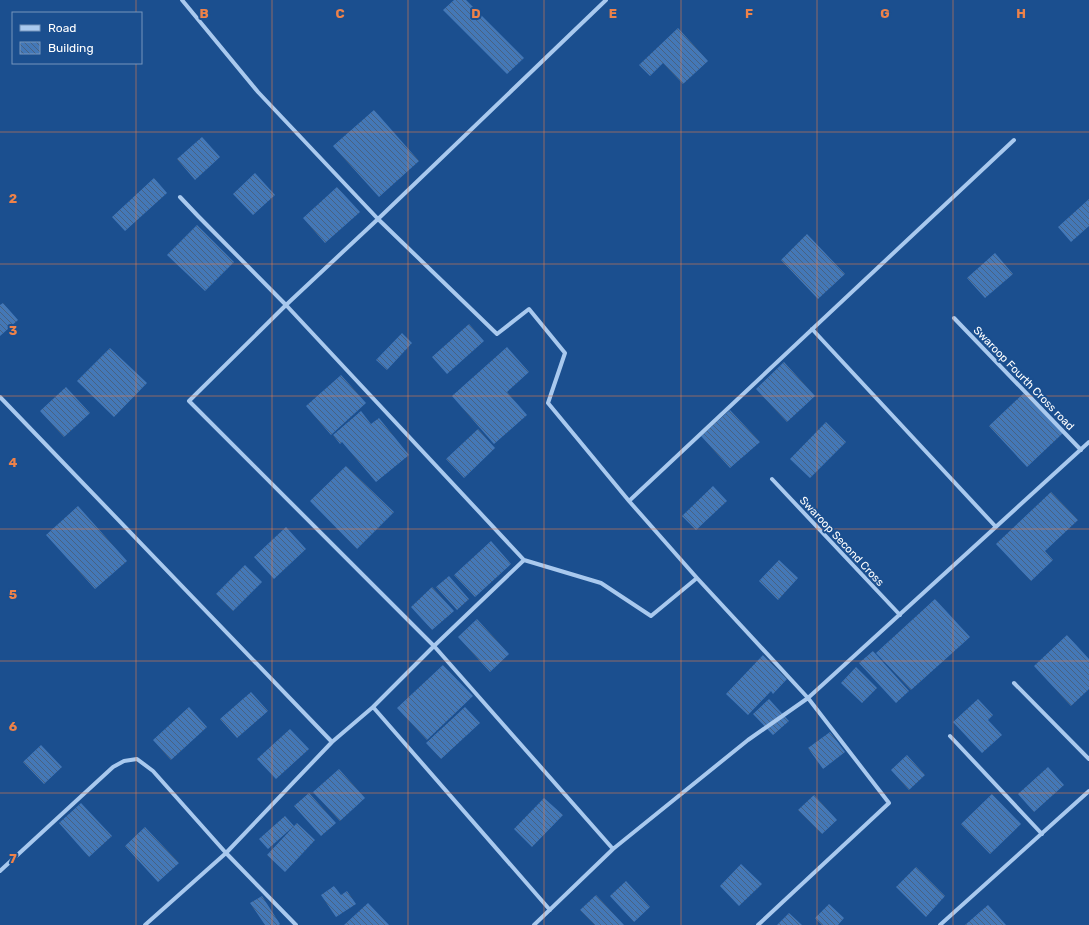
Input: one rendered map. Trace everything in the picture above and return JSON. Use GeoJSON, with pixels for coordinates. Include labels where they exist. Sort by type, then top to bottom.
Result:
{"type":"FeatureCollection","features":[{"type":"Feature","properties":{"kind":"street"},"geometry":{"type":"LineString","coordinates":[[182,0],[258,92],[378,219],[497,334],[529,309],[566,353],[548,404],[629,501],[697,578],[808,698],[889,803],[758,925]]}},
{"type":"Feature","properties":{"kind":"street"},"geometry":{"type":"LineString","coordinates":[[606,0],[378,219],[286,305],[189,401],[434,646],[613,849]]}},
{"type":"Feature","properties":{"kind":"street"},"geometry":{"type":"LineString","coordinates":[[629,501],[1014,140]]}},
{"type":"Feature","properties":{"kind":"street"},"geometry":{"type":"LineString","coordinates":[[180,197],[286,305],[524,560],[601,583],[651,616],[697,578]]}},
{"type":"Feature","properties":{"kind":"street","name":"Swaroop Fourth Cross road"},"geometry":{"type":"LineString","coordinates":[[954,318],[1081,450]]}},
{"type":"Feature","properties":{"kind":"street"},"geometry":{"type":"LineString","coordinates":[[812,329],[996,527]]}},
{"type":"Feature","properties":{"kind":"street"},"geometry":{"type":"LineString","coordinates":[[0,397],[332,742]]}},
{"type":"Feature","properties":{"kind":"street"},"geometry":{"type":"LineString","coordinates":[[534,925],[613,849],[748,740],[808,698],[1089,442]]}},
{"type":"Feature","properties":{"kind":"street","name":"Swaroop Second Cross"},"geometry":{"type":"LineString","coordinates":[[772,479],[900,615]]}},
{"type":"Feature","properties":{"kind":"street"},"geometry":{"type":"LineString","coordinates":[[145,925],[226,853],[332,742],[373,707],[524,560]]}},
{"type":"Feature","properties":{"kind":"street"},"geometry":{"type":"LineString","coordinates":[[1014,683],[1089,759]]}},
{"type":"Feature","properties":{"kind":"street"},"geometry":{"type":"LineString","coordinates":[[373,707],[550,910]]}},
{"type":"Feature","properties":{"kind":"street"},"geometry":{"type":"LineString","coordinates":[[950,736],[1042,834]]}},
{"type":"Feature","properties":{"kind":"street"},"geometry":{"type":"LineString","coordinates":[[0,871],[113,767],[124,761],[137,759],[153,771],[226,853],[296,925]]}},
{"type":"Feature","properties":{"kind":"street"},"geometry":{"type":"LineString","coordinates":[[940,925],[1089,791]]}},
{"type":"Feature","properties":{"kind":"building"},"geometry":{"type":"Polygon","coordinates":[[[454,0],[466,0],[524,58],[507,74],[443,10],[454,0]]]}},
{"type":"Feature","properties":{"kind":"building"},"geometry":{"type":"Polygon","coordinates":[[[678,28],[708,61],[683,84],[663,63],[650,76],[639,65],[678,28]]]}},
{"type":"Feature","properties":{"kind":"building"},"geometry":{"type":"Polygon","coordinates":[[[374,110],[419,161],[379,197],[333,146],[374,110]]]}},
{"type":"Feature","properties":{"kind":"building"},"geometry":{"type":"Polygon","coordinates":[[[202,137],[220,157],[195,180],[177,159],[202,137]]]}},
{"type":"Feature","properties":{"kind":"building"},"geometry":{"type":"Polygon","coordinates":[[[255,173],[275,195],[253,215],[233,194],[255,173]]]}},
{"type":"Feature","properties":{"kind":"building"},"geometry":{"type":"Polygon","coordinates":[[[154,178],[167,193],[125,231],[112,217],[154,178]]]}},
{"type":"Feature","properties":{"kind":"building"},"geometry":{"type":"Polygon","coordinates":[[[337,187],[360,212],[325,243],[303,218],[337,187]]]}},
{"type":"Feature","properties":{"kind":"building"},"geometry":{"type":"Polygon","coordinates":[[[1089,199],[1089,226],[1071,242],[1058,227],[1089,199]]]}},
{"type":"Feature","properties":{"kind":"building"},"geometry":{"type":"Polygon","coordinates":[[[197,225],[234,262],[205,291],[167,255],[197,225]]]}},
{"type":"Feature","properties":{"kind":"building"},"geometry":{"type":"Polygon","coordinates":[[[807,234],[845,274],[818,299],[781,260],[807,234]]]}},
{"type":"Feature","properties":{"kind":"building"},"geometry":{"type":"Polygon","coordinates":[[[995,253],[1013,274],[985,298],[967,278],[995,253]]]}},
{"type":"Feature","properties":{"kind":"building"},"geometry":{"type":"Polygon","coordinates":[[[3,303],[18,320],[0,336],[0,305],[3,303]]]}},
{"type":"Feature","properties":{"kind":"building"},"geometry":{"type":"Polygon","coordinates":[[[469,324],[484,341],[447,374],[432,357],[469,324]]]}},
{"type":"Feature","properties":{"kind":"building"},"geometry":{"type":"Polygon","coordinates":[[[402,333],[412,343],[387,370],[376,360],[402,333]]]}},
{"type":"Feature","properties":{"kind":"building"},"geometry":{"type":"Polygon","coordinates":[[[507,347],[529,372],[507,392],[527,415],[494,444],[452,396],[507,347]]]}},
{"type":"Feature","properties":{"kind":"building"},"geometry":{"type":"Polygon","coordinates":[[[110,348],[147,383],[114,417],[77,381],[110,348]]]}},
{"type":"Feature","properties":{"kind":"building"},"geometry":{"type":"Polygon","coordinates":[[[784,362],[815,396],[787,422],[756,389],[784,362]]]}},
{"type":"Feature","properties":{"kind":"building"},"geometry":{"type":"Polygon","coordinates":[[[341,375],[366,403],[331,435],[306,406],[341,375]]]}},
{"type":"Feature","properties":{"kind":"building"},"geometry":{"type":"Polygon","coordinates":[[[66,387],[90,413],[64,437],[40,411],[66,387]]]}},
{"type":"Feature","properties":{"kind":"building"},"geometry":{"type":"Polygon","coordinates":[[[1025,392],[1063,433],[1027,467],[989,426],[1025,392]]]}},
{"type":"Feature","properties":{"kind":"building"},"geometry":{"type":"Polygon","coordinates":[[[730,410],[760,442],[730,468],[701,436],[730,410]]]}},
{"type":"Feature","properties":{"kind":"building"},"geometry":{"type":"Polygon","coordinates":[[[361,411],[371,424],[379,418],[409,455],[376,482],[342,442],[340,444],[333,435],[361,411]]]}},
{"type":"Feature","properties":{"kind":"building"},"geometry":{"type":"Polygon","coordinates":[[[826,422],[846,442],[810,478],[790,459],[826,422]]]}},
{"type":"Feature","properties":{"kind":"building"},"geometry":{"type":"Polygon","coordinates":[[[478,429],[495,448],[464,478],[446,459],[478,429]]]}},
{"type":"Feature","properties":{"kind":"building"},"geometry":{"type":"Polygon","coordinates":[[[346,466],[394,512],[357,549],[310,501],[346,466]]]}},
{"type":"Feature","properties":{"kind":"building"},"geometry":{"type":"Polygon","coordinates":[[[713,486],[727,501],[696,530],[682,516],[713,486]]]}},
{"type":"Feature","properties":{"kind":"building"},"geometry":{"type":"Polygon","coordinates":[[[1051,492],[1078,520],[1045,551],[1053,560],[1031,581],[996,544],[1051,492]]]}},
{"type":"Feature","properties":{"kind":"building"},"geometry":{"type":"Polygon","coordinates":[[[78,506],[127,561],[95,589],[46,535],[78,506]]]}},
{"type":"Feature","properties":{"kind":"building"},"geometry":{"type":"Polygon","coordinates":[[[286,527],[306,549],[274,579],[254,557],[286,527]]]}},
{"type":"Feature","properties":{"kind":"building"},"geometry":{"type":"Polygon","coordinates":[[[491,541],[511,564],[475,597],[454,575],[491,541]]]}},
{"type":"Feature","properties":{"kind":"building"},"geometry":{"type":"Polygon","coordinates":[[[779,560],[798,578],[778,600],[759,581],[779,560]]]}},
{"type":"Feature","properties":{"kind":"building"},"geometry":{"type":"Polygon","coordinates":[[[245,565],[262,582],[233,611],[216,594],[245,565]]]}},
{"type":"Feature","properties":{"kind":"building"},"geometry":{"type":"Polygon","coordinates":[[[449,576],[469,599],[457,610],[436,587],[449,576]]]}},
{"type":"Feature","properties":{"kind":"building"},"geometry":{"type":"Polygon","coordinates":[[[432,587],[454,611],[432,630],[411,607],[432,587]]]}},
{"type":"Feature","properties":{"kind":"building"},"geometry":{"type":"Polygon","coordinates":[[[935,599],[970,637],[911,690],[876,653],[935,599]]]}},
{"type":"Feature","properties":{"kind":"building"},"geometry":{"type":"Polygon","coordinates":[[[477,619],[509,654],[490,672],[458,637],[477,619]]]}},
{"type":"Feature","properties":{"kind":"building"},"geometry":{"type":"Polygon","coordinates":[[[1067,635],[1089,659],[1089,689],[1071,706],[1034,666],[1067,635]]]}},
{"type":"Feature","properties":{"kind":"building"},"geometry":{"type":"Polygon","coordinates":[[[873,651],[909,691],[896,703],[859,663],[873,651]]]}},
{"type":"Feature","properties":{"kind":"building"},"geometry":{"type":"Polygon","coordinates":[[[763,655],[787,679],[773,694],[771,691],[748,715],[726,694],[763,655]]]}},
{"type":"Feature","properties":{"kind":"building"},"geometry":{"type":"Polygon","coordinates":[[[443,665],[473,696],[427,740],[397,708],[443,665]]]}},
{"type":"Feature","properties":{"kind":"building"},"geometry":{"type":"Polygon","coordinates":[[[856,667],[877,688],[862,703],[841,683],[856,667]]]}},
{"type":"Feature","properties":{"kind":"building"},"geometry":{"type":"Polygon","coordinates":[[[251,692],[268,711],[237,738],[220,719],[251,692]]]}},
{"type":"Feature","properties":{"kind":"building"},"geometry":{"type":"Polygon","coordinates":[[[769,699],[789,721],[773,735],[753,714],[769,699]]]}},
{"type":"Feature","properties":{"kind":"building"},"geometry":{"type":"Polygon","coordinates":[[[978,699],[993,715],[988,720],[1002,735],[982,753],[953,722],[978,699]]]}},
{"type":"Feature","properties":{"kind":"building"},"geometry":{"type":"Polygon","coordinates":[[[189,707],[207,727],[171,760],[153,740],[189,707]]]}},
{"type":"Feature","properties":{"kind":"building"},"geometry":{"type":"Polygon","coordinates":[[[465,707],[480,723],[441,759],[426,743],[465,707]]]}},
{"type":"Feature","properties":{"kind":"building"},"geometry":{"type":"Polygon","coordinates":[[[290,729],[309,749],[276,779],[257,759],[290,729]]]}},
{"type":"Feature","properties":{"kind":"building"},"geometry":{"type":"Polygon","coordinates":[[[830,732],[845,752],[823,769],[808,748],[830,732]]]}},
{"type":"Feature","properties":{"kind":"building"},"geometry":{"type":"Polygon","coordinates":[[[41,745],[62,767],[44,784],[23,762],[41,745]]]}},
{"type":"Feature","properties":{"kind":"building"},"geometry":{"type":"Polygon","coordinates":[[[907,755],[925,775],[909,790],[891,770],[907,755]]]}},
{"type":"Feature","properties":{"kind":"building"},"geometry":{"type":"Polygon","coordinates":[[[1048,767],[1064,785],[1034,812],[1018,794],[1048,767]]]}},
{"type":"Feature","properties":{"kind":"building"},"geometry":{"type":"Polygon","coordinates":[[[339,769],[365,798],[340,821],[313,792],[339,769]]]}},
{"type":"Feature","properties":{"kind":"building"},"geometry":{"type":"Polygon","coordinates":[[[309,793],[336,823],[321,836],[294,806],[309,793]]]}},
{"type":"Feature","properties":{"kind":"building"},"geometry":{"type":"Polygon","coordinates":[[[992,794],[1021,824],[990,854],[961,824],[992,794]]]}},
{"type":"Feature","properties":{"kind":"building"},"geometry":{"type":"Polygon","coordinates":[[[814,795],[837,820],[822,834],[798,810],[814,795]]]}},
{"type":"Feature","properties":{"kind":"building"},"geometry":{"type":"Polygon","coordinates":[[[544,798],[563,815],[532,847],[514,829],[544,798]]]}},
{"type":"Feature","properties":{"kind":"building"},"geometry":{"type":"Polygon","coordinates":[[[81,803],[112,836],[89,857],[59,823],[81,803]]]}},
{"type":"Feature","properties":{"kind":"building"},"geometry":{"type":"Polygon","coordinates":[[[285,816],[294,826],[268,849],[259,839],[285,816]]]}},
{"type":"Feature","properties":{"kind":"building"},"geometry":{"type":"Polygon","coordinates":[[[297,823],[315,840],[285,872],[267,855],[297,823]]]}},
{"type":"Feature","properties":{"kind":"building"},"geometry":{"type":"Polygon","coordinates":[[[145,827],[179,863],[158,882],[125,846],[145,827]]]}},
{"type":"Feature","properties":{"kind":"building"},"geometry":{"type":"Polygon","coordinates":[[[741,864],[762,884],[739,906],[720,886],[741,864]]]}},
{"type":"Feature","properties":{"kind":"building"},"geometry":{"type":"Polygon","coordinates":[[[916,867],[945,896],[926,917],[896,887],[916,867]]]}},
{"type":"Feature","properties":{"kind":"building"},"geometry":{"type":"Polygon","coordinates":[[[626,881],[650,907],[634,922],[610,896],[626,881]]]}},
{"type":"Feature","properties":{"kind":"building"},"geometry":{"type":"Polygon","coordinates":[[[334,886],[341,895],[347,891],[356,904],[336,917],[321,895],[334,886]]]}},
{"type":"Feature","properties":{"kind":"building"},"geometry":{"type":"Polygon","coordinates":[[[596,895],[624,925],[595,925],[580,910],[596,895]]]}},
{"type":"Feature","properties":{"kind":"building"},"geometry":{"type":"Polygon","coordinates":[[[262,896],[280,924],[279,925],[265,925],[250,903],[262,896]]]}},
{"type":"Feature","properties":{"kind":"building"},"geometry":{"type":"Polygon","coordinates":[[[368,903],[389,925],[344,925],[368,903]]]}},
{"type":"Feature","properties":{"kind":"building"},"geometry":{"type":"Polygon","coordinates":[[[829,904],[844,918],[838,925],[822,925],[815,918],[829,904]]]}},
{"type":"Feature","properties":{"kind":"building"},"geometry":{"type":"Polygon","coordinates":[[[988,905],[1006,925],[965,925],[988,905]]]}},
{"type":"Feature","properties":{"kind":"building"},"geometry":{"type":"Polygon","coordinates":[[[789,913],[802,925],[777,925],[789,913]]]}}]}
